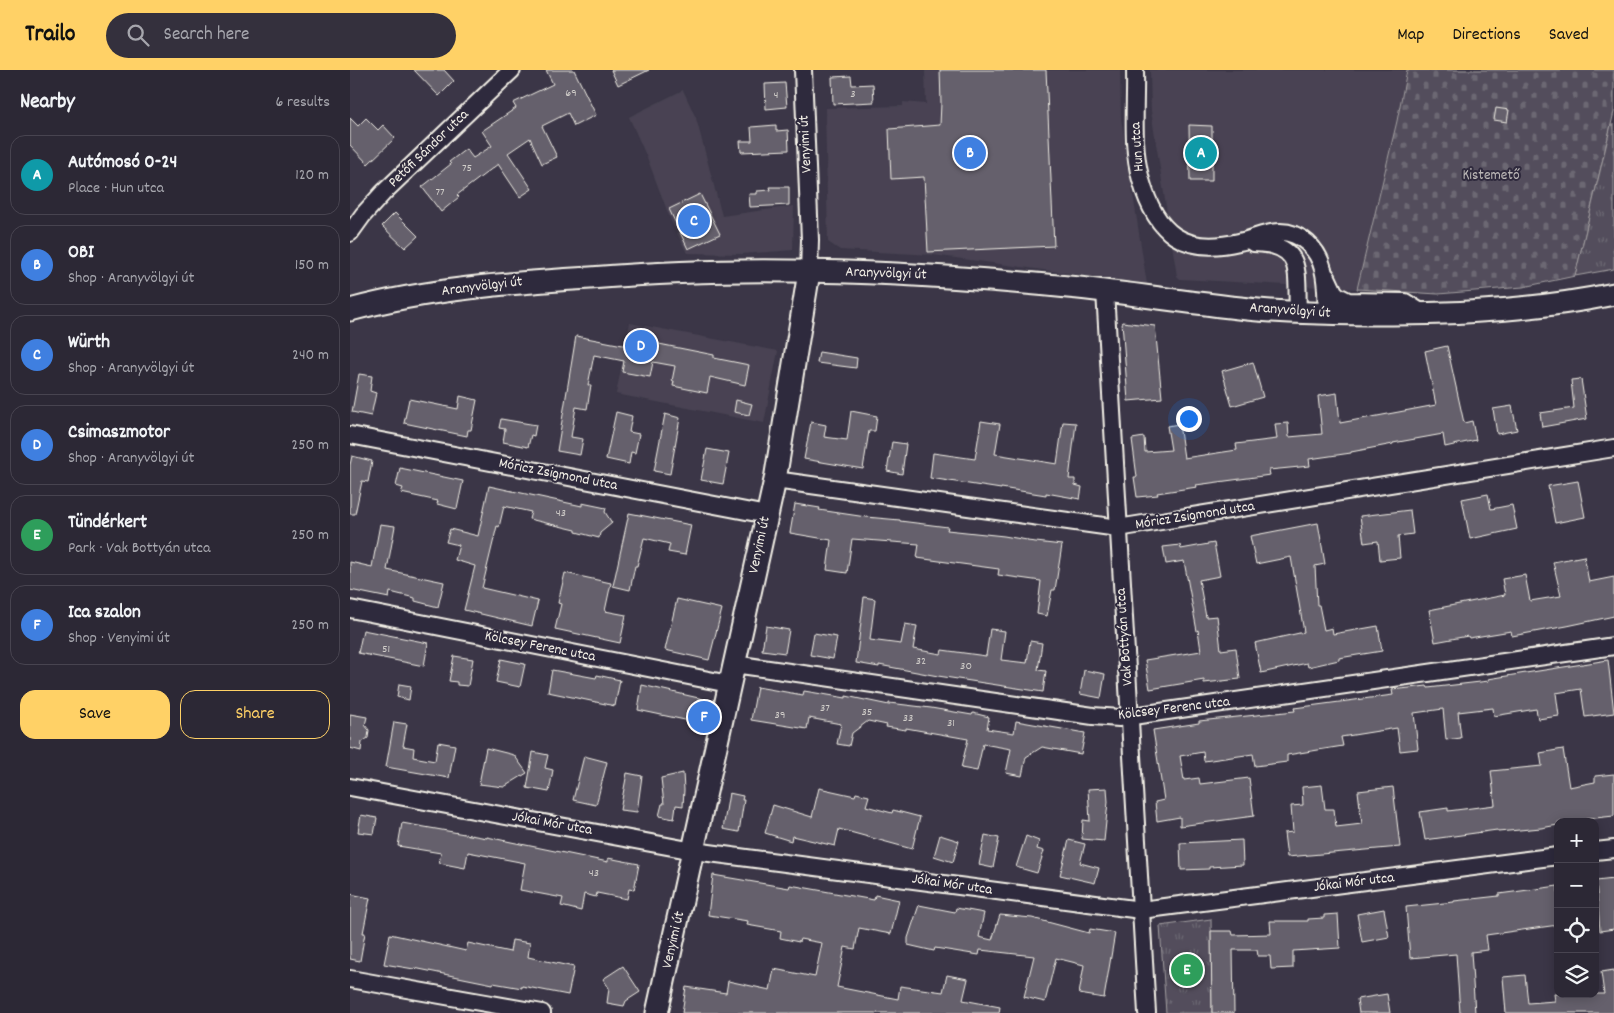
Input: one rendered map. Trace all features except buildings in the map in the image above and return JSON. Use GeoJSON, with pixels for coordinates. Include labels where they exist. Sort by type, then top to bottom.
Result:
{"type":"FeatureCollection","features":[{"type":"Feature","properties":{"kind":"street","name":"Petőfi Sándor utca"},"geometry":{"type":"LineString","coordinates":[[350,233],[383,193],[512,70]]}},
{"type":"Feature","properties":{"kind":"street","name":"Venyimi út"},"geometry":{"type":"LineString","coordinates":[[657,1013],[775,480],[809,272],[810,235],[803,70]]}},
{"type":"Feature","properties":{"kind":"street","name":"Hun utca"},"geometry":{"type":"LineString","coordinates":[[1135,70],[1136,160],[1140,179],[1153,211],[1170,232],[1179,240],[1190,244],[1210,247],[1279,232],[1295,235],[1314,249],[1324,269],[1327,314]]}},
{"type":"Feature","properties":{"kind":"street","name":"Hun utca"},"geometry":{"type":"LineString","coordinates":[[1238,242],[1266,243],[1284,249],[1293,258],[1296,266],[1298,313]]}},
{"type":"Feature","properties":{"kind":"street","name":"Aranyvölgyi út"},"geometry":{"type":"LineString","coordinates":[[1324,269],[1334,292],[1348,301],[1405,302],[1424,314]]}},
{"type":"Feature","properties":{"kind":"street","name":"Aranyvölgyi út"},"geometry":{"type":"LineString","coordinates":[[350,310],[421,294],[530,282],[642,274],[809,272],[948,277],[1105,291],[1260,310],[1327,314],[1424,314],[1516,308],[1568,303],[1614,294]]}},
{"type":"Feature","properties":{"kind":"street"},"geometry":{"type":"LineString","coordinates":[[1260,310],[1280,302],[1292,290],[1296,279]]}},
{"type":"Feature","properties":{"kind":"street","name":"Vak Bottyán utca"},"geometry":{"type":"LineString","coordinates":[[1105,291],[1147,1013]]}},
{"type":"Feature","properties":{"kind":"street","name":"Móricz Zsigmond utca"},"geometry":{"type":"LineString","coordinates":[[350,435],[767,515]]}},
{"type":"Feature","properties":{"kind":"street","name":"Móricz Zsigmond utca"},"geometry":{"type":"LineString","coordinates":[[775,480],[1118,528],[1614,448]]}},
{"type":"Feature","properties":{"kind":"street","name":"Kölcsey Ferenc utca"},"geometry":{"type":"LineString","coordinates":[[350,609],[732,674],[1119,718],[1614,646]]}},
{"type":"Feature","properties":{"kind":"street","name":"Jókai Mór utca"},"geometry":{"type":"LineString","coordinates":[[350,787],[694,851],[1141,910],[1554,857]]}},
{"type":"Feature","properties":{"kind":"street"},"geometry":{"type":"LineString","coordinates":[[1599,851],[1614,849]]}},
{"type":"Feature","properties":{"kind":"street"},"geometry":{"type":"LineString","coordinates":[[350,979],[542,1013]]}},
{"type":"Feature","properties":{"kind":"shaded area"},"geometry":{"type":"Polygon","coordinates":[[[925,70],[1120,70],[1121,118],[1147,284],[933,255],[840,250],[828,242],[825,108],[903,106],[903,102],[926,104],[925,70]]]}},
{"type":"Feature","properties":{"kind":"shaded area"},"geometry":{"type":"Polygon","coordinates":[[[1150,70],[1407,70],[1397,121],[1357,289],[1180,279],[1177,276],[1151,111],[1150,70]]]}},
{"type":"Feature","properties":{"kind":"shaded area"},"geometry":{"type":"Polygon","coordinates":[[[683,90],[696,118],[722,216],[794,206],[793,250],[742,254],[687,253],[671,221],[648,160],[629,117],[683,90]]]}},
{"type":"Feature","properties":{"kind":"shaded area"},"geometry":{"type":"Polygon","coordinates":[[[630,323],[778,351],[764,423],[616,394],[630,323]]]}},
{"type":"Feature","properties":{"kind":"green space","name":"Kistemető"},"geometry":{"type":"Polygon","coordinates":[[[1407,70],[1614,70],[1614,112],[1575,276],[1523,287],[1438,294],[1357,289],[1397,121],[1407,70]]]}},
{"type":"Feature","properties":{"kind":"green space"},"geometry":{"type":"Polygon","coordinates":[[[1611,125],[1614,125],[1614,269],[1575,276],[1611,125]]]}},
{"type":"Feature","properties":{"kind":"green space"},"geometry":{"type":"Polygon","coordinates":[[[1211,919],[1212,1013],[1166,1013],[1160,926],[1211,919]]]}},
{"type":"Feature","properties":{"kind":"place","name":"OBI"},"geometry":{"type":"Point","coordinates":[970,153]}},
{"type":"Feature","properties":{"kind":"place","name":"Autómosó 0-24"},"geometry":{"type":"Point","coordinates":[1201,153]}},
{"type":"Feature","properties":{"kind":"place","name":"Würth"},"geometry":{"type":"Point","coordinates":[694,221]}},
{"type":"Feature","properties":{"kind":"place","name":"Csimaszmotor"},"geometry":{"type":"Point","coordinates":[641,346]}},
{"type":"Feature","properties":{"kind":"place","name":"Ica szalon"},"geometry":{"type":"Point","coordinates":[704,717]}},
{"type":"Feature","properties":{"kind":"place","name":"Tündérkert"},"geometry":{"type":"Point","coordinates":[1187,970]}}]}
